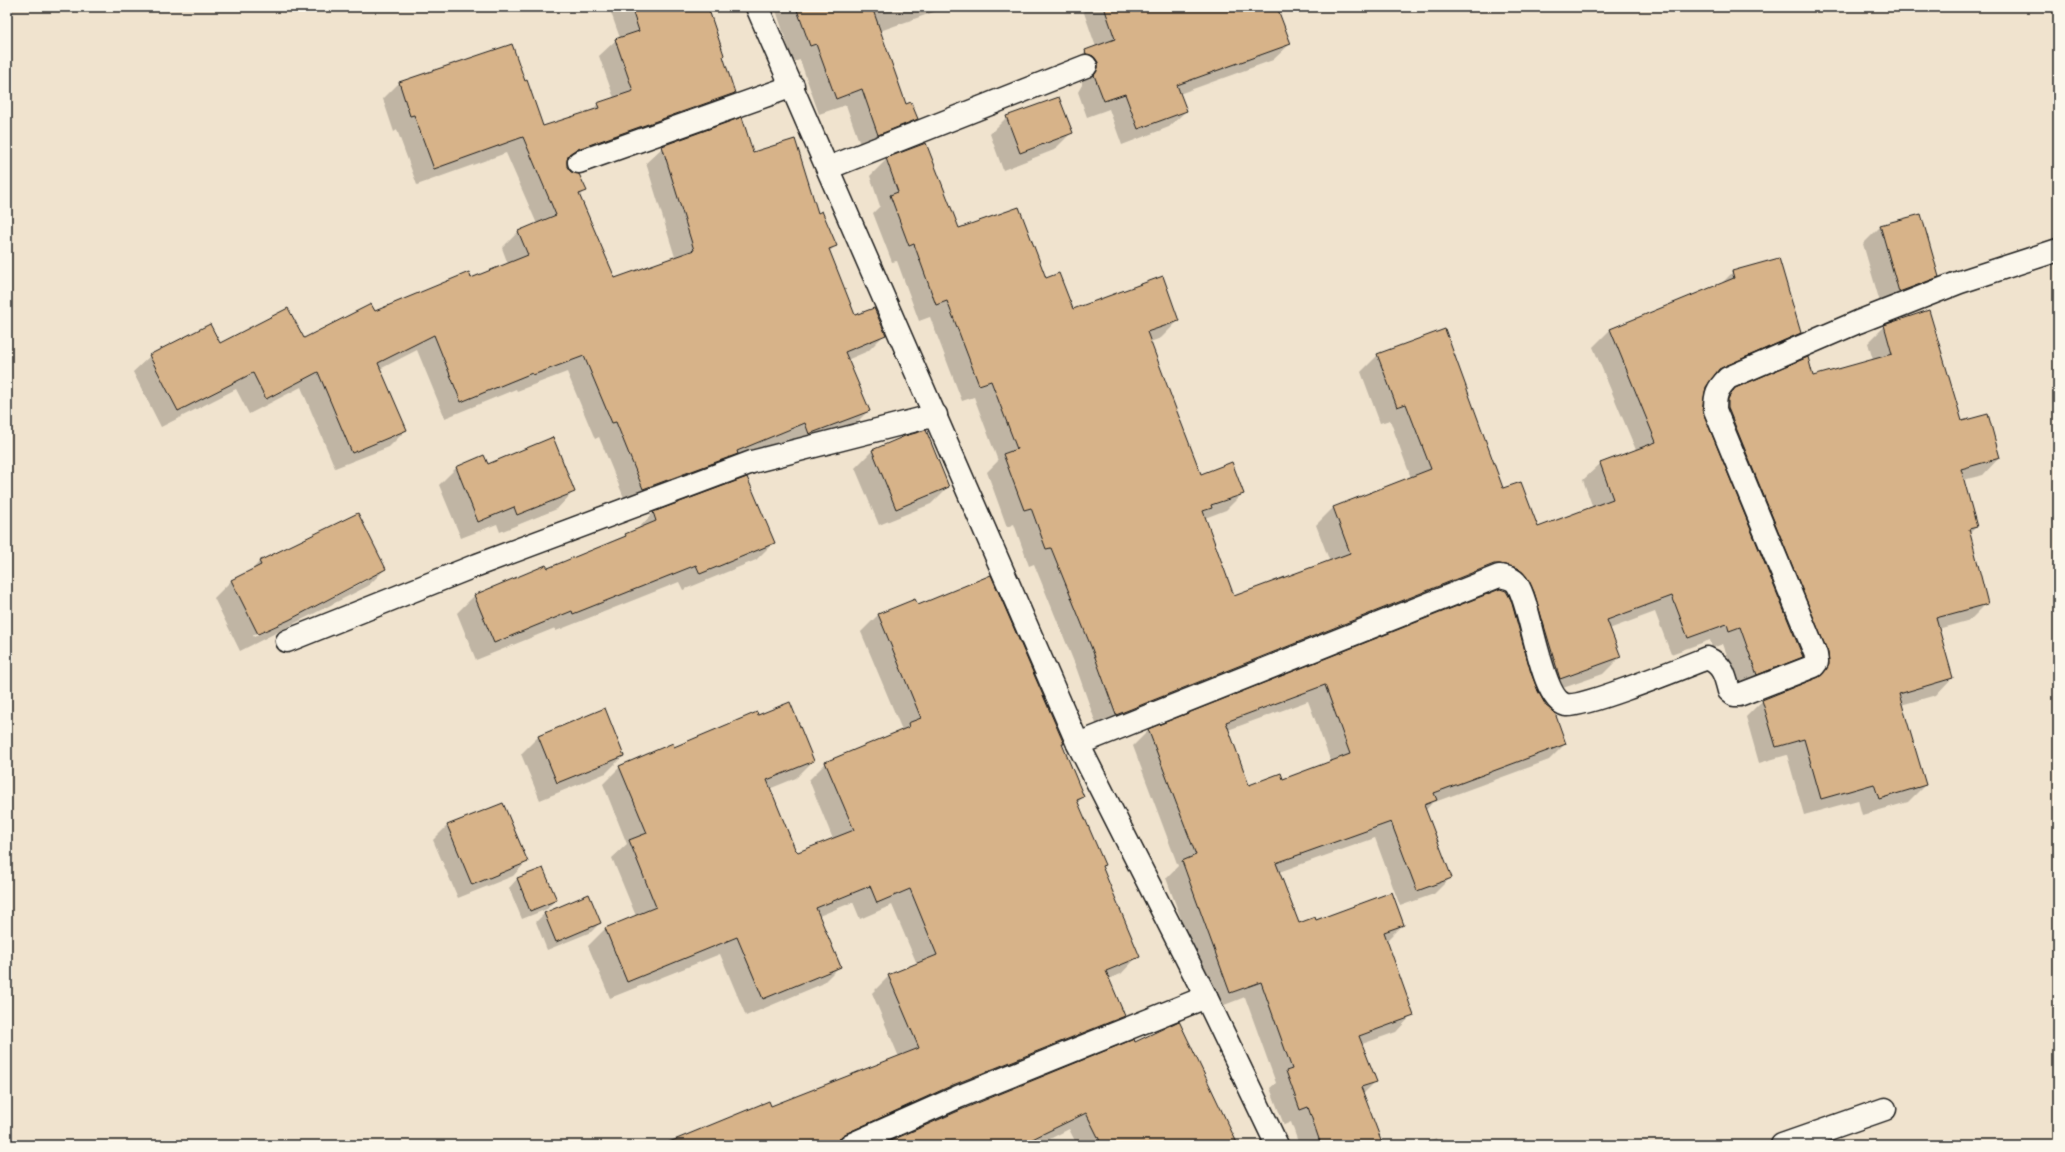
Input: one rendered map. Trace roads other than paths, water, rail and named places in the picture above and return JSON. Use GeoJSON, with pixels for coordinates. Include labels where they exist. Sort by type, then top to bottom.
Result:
{"type":"FeatureCollection","features":[{"type":"Feature","properties":{"kind":"street"},"geometry":{"type":"LineString","coordinates":[[758,7],[1078,744],[1206,997],[1277,1145]]}},
{"type":"Feature","properties":{"kind":"street"},"geometry":{"type":"LineString","coordinates":[[828,168],[1086,66]]}},
{"type":"Feature","properties":{"kind":"street"},"geometry":{"type":"LineString","coordinates":[[579,162],[793,86]]}},
{"type":"Feature","properties":{"kind":"street"},"geometry":{"type":"LineString","coordinates":[[1078,744],[1499,576],[1508,577],[1516,583],[1523,596],[1533,638],[1552,695],[1560,702],[1567,705],[1596,698],[1707,658],[1717,663],[1724,671],[1729,691],[1734,695],[1739,695],[1814,666],[1817,662],[1816,655],[1715,410],[1715,397],[1721,385],[1728,378],[1880,314],[1960,282],[2058,250]]}},
{"type":"Feature","properties":{"kind":"street"},"geometry":{"type":"LineString","coordinates":[[287,641],[477,565],[752,462],[936,415]]}},
{"type":"Feature","properties":{"kind":"street"},"geometry":{"type":"LineString","coordinates":[[850,1145],[958,1097],[1206,997]]}},
{"type":"Feature","properties":{"kind":"street"},"geometry":{"type":"LineString","coordinates":[[1782,1145],[1885,1109]]}}]}
